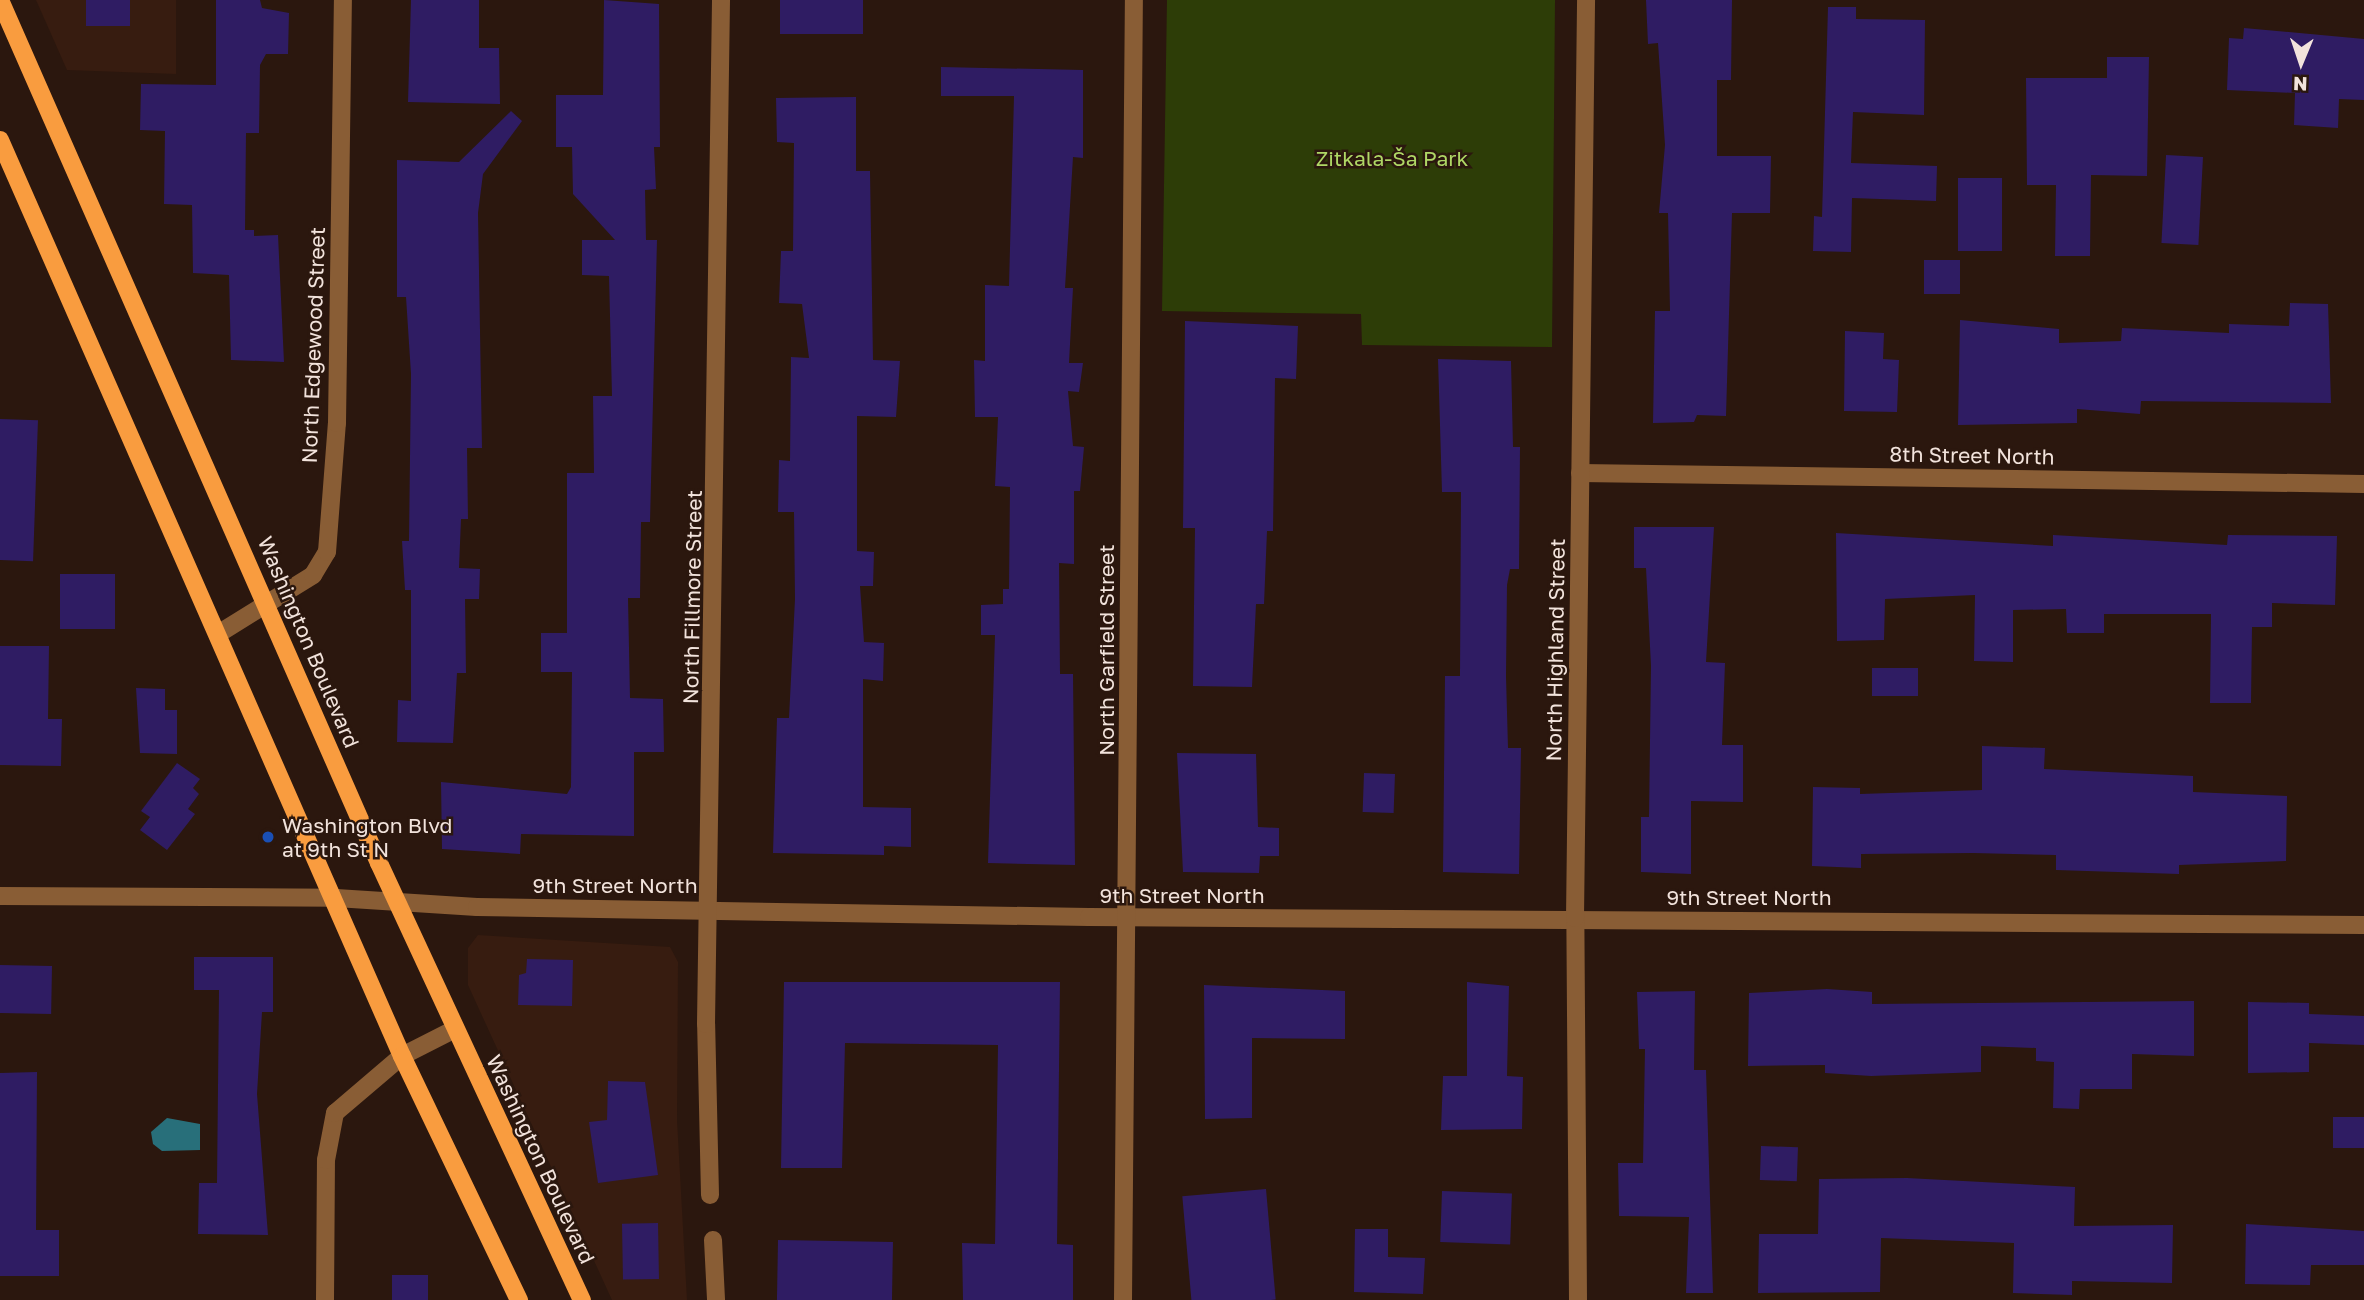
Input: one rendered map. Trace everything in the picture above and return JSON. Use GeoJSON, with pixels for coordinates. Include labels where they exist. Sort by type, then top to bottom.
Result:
{"type":"FeatureCollection","features":[{"type":"Feature","properties":{"kind":"main road","name":"Washington Boulevard"},"geometry":{"type":"LineString","coordinates":[[0,0],[455,1029],[582,1300]]}},
{"type":"Feature","properties":{"kind":"main road"},"geometry":{"type":"LineString","coordinates":[[0,140],[336,898],[402,1056],[519,1300]]}},
{"type":"Feature","properties":{"kind":"street","name":"North Edgewood Street"},"geometry":{"type":"LineString","coordinates":[[218,634],[269,607],[313,575],[327,552],[337,423],[343,0]]}},
{"type":"Feature","properties":{"kind":"street","name":"North Fillmore Street"},"geometry":{"type":"LineString","coordinates":[[710,1195],[721,0]]}},
{"type":"Feature","properties":{"kind":"street","name":"North Garfield Street"},"geometry":{"type":"LineString","coordinates":[[1123,1300],[1134,0]]}},
{"type":"Feature","properties":{"kind":"street","name":"North Highland Street"},"geometry":{"type":"LineString","coordinates":[[1578,1300],[1575,918],[1586,0]]}},
{"type":"Feature","properties":{"kind":"street","name":"8th Street North"},"geometry":{"type":"LineString","coordinates":[[1580,473],[2364,484]]}},
{"type":"Feature","properties":{"kind":"street","name":"9th Street North"},"geometry":{"type":"LineString","coordinates":[[0,896],[336,898],[399,902],[1126,918],[1575,918],[2364,925]]}},
{"type":"Feature","properties":{"kind":"street"},"geometry":{"type":"LineString","coordinates":[[325,1300],[328,1131],[335,1113],[402,1056],[455,1029]]}},
{"type":"Feature","properties":{"kind":"street"},"geometry":{"type":"LineString","coordinates":[[713,1240],[716,1300]]}},
{"type":"Feature","properties":{"kind":"shaded area"},"geometry":{"type":"Polygon","coordinates":[[[36,0],[176,0],[176,74],[67,70],[36,0]]]}},
{"type":"Feature","properties":{"kind":"shaded area"},"geometry":{"type":"Polygon","coordinates":[[[478,935],[670,947],[678,962],[677,1120],[687,1300],[612,1300],[468,985],[468,948],[478,935]]]}},
{"type":"Feature","properties":{"kind":"green space","name":"Zitkala-Ša Park"},"geometry":{"type":"Polygon","coordinates":[[[1167,0],[1555,0],[1552,347],[1362,345],[1361,314],[1162,311],[1167,0]]]}},
{"type":"Feature","properties":{"kind":"water"},"geometry":{"type":"Polygon","coordinates":[[[167,1118],[200,1124],[200,1150],[162,1151],[153,1144],[151,1132],[167,1118]]]}},
{"type":"Feature","properties":{"kind":"building"},"geometry":{"type":"Polygon","coordinates":[[[86,0],[130,0],[130,26],[86,26],[86,0]]]}},
{"type":"Feature","properties":{"kind":"building"},"geometry":{"type":"Polygon","coordinates":[[[216,0],[260,0],[262,8],[289,13],[288,54],[266,54],[260,65],[259,133],[246,133],[245,230],[254,230],[254,236],[278,235],[284,362],[231,360],[229,275],[193,273],[192,205],[164,204],[165,131],[140,130],[141,84],[216,85],[216,0]]]}},
{"type":"Feature","properties":{"kind":"building"},"geometry":{"type":"Polygon","coordinates":[[[411,0],[479,0],[479,48],[499,48],[500,104],[408,102],[411,0]]]}},
{"type":"Feature","properties":{"kind":"building"},"geometry":{"type":"Polygon","coordinates":[[[604,0],[659,4],[660,147],[654,147],[656,189],[645,190],[646,240],[657,240],[650,522],[641,522],[640,598],[628,598],[630,698],[663,699],[664,752],[634,752],[634,836],[521,834],[520,854],[442,849],[441,782],[567,794],[571,787],[572,672],[541,672],[541,633],[567,633],[567,473],[594,473],[593,396],[612,396],[609,276],[582,275],[582,240],[615,240],[573,194],[572,147],[556,147],[556,95],[603,95],[604,0]]]}},
{"type":"Feature","properties":{"kind":"building"},"geometry":{"type":"Polygon","coordinates":[[[780,0],[863,0],[863,34],[780,34],[780,0]]]}},
{"type":"Feature","properties":{"kind":"building"},"geometry":{"type":"Polygon","coordinates":[[[1646,0],[1732,0],[1731,80],[1717,80],[1717,156],[1771,156],[1770,213],[1732,213],[1726,416],[1697,415],[1694,422],[1653,423],[1655,311],[1670,311],[1668,213],[1659,213],[1665,145],[1658,43],[1648,44],[1646,0]]]}},
{"type":"Feature","properties":{"kind":"building"},"geometry":{"type":"Polygon","coordinates":[[[1828,7],[1856,7],[1856,19],[1925,20],[1924,115],[1853,112],[1851,163],[1937,166],[1936,201],[1852,198],[1851,252],[1813,251],[1814,216],[1822,217],[1828,7]]]}},
{"type":"Feature","properties":{"kind":"building"},"geometry":{"type":"Polygon","coordinates":[[[2244,28],[2364,39],[2364,100],[2339,99],[2338,128],[2294,125],[2295,93],[2227,90],[2229,38],[2243,39],[2244,28]]]}},
{"type":"Feature","properties":{"kind":"building"},"geometry":{"type":"Polygon","coordinates":[[[2107,57],[2149,57],[2147,176],[2091,175],[2090,256],[2055,256],[2056,185],[2027,185],[2026,78],[2107,78],[2107,57]]]}},
{"type":"Feature","properties":{"kind":"building"},"geometry":{"type":"Polygon","coordinates":[[[941,67],[1083,70],[1083,158],[1073,157],[1065,288],[1073,288],[1069,363],[1083,363],[1079,392],[1068,391],[1073,446],[1084,447],[1080,491],[1074,491],[1074,564],[1059,563],[1060,674],[1073,674],[1075,865],[988,863],[995,635],[981,635],[981,605],[1003,604],[1003,589],[1009,589],[1010,487],[995,486],[998,417],[975,417],[974,360],[985,361],[985,285],[1009,286],[1014,96],[941,96],[941,67]]]}},
{"type":"Feature","properties":{"kind":"building"},"geometry":{"type":"Polygon","coordinates":[[[856,97],[856,171],[870,171],[873,360],[900,361],[896,417],[857,416],[857,551],[874,552],[873,586],[860,586],[864,642],[884,643],[883,681],[863,679],[863,807],[911,808],[911,847],[884,846],[884,855],[773,853],[777,718],[789,718],[795,599],[794,512],[778,512],[779,460],[790,461],[791,357],[809,358],[802,304],[779,303],[781,251],[793,251],[794,143],[777,142],[776,98],[856,97]]]}},
{"type":"Feature","properties":{"kind":"building"},"geometry":{"type":"Polygon","coordinates":[[[511,111],[522,121],[483,174],[478,213],[482,448],[467,448],[468,519],[461,519],[459,568],[480,569],[479,599],[465,599],[466,673],[457,673],[453,743],[397,742],[398,700],[411,701],[411,590],[405,590],[402,541],[409,541],[411,374],[406,297],[397,297],[397,160],[459,162],[511,111]]]}},
{"type":"Feature","properties":{"kind":"building"},"geometry":{"type":"Polygon","coordinates":[[[2166,155],[2203,157],[2198,245],[2161,243],[2166,155]]]}},
{"type":"Feature","properties":{"kind":"building"},"geometry":{"type":"Polygon","coordinates":[[[1958,178],[2002,178],[2002,251],[1958,251],[1958,178]]]}},
{"type":"Feature","properties":{"kind":"building"},"geometry":{"type":"Polygon","coordinates":[[[1924,260],[1960,260],[1960,294],[1924,294],[1924,260]]]}},
{"type":"Feature","properties":{"kind":"building"},"geometry":{"type":"Polygon","coordinates":[[[2290,303],[2328,304],[2331,403],[2141,401],[2140,414],[2077,409],[2077,423],[1958,425],[1960,320],[2059,329],[2059,343],[2121,341],[2122,328],[2229,333],[2229,324],[2289,326],[2290,303]]]}},
{"type":"Feature","properties":{"kind":"building"},"geometry":{"type":"Polygon","coordinates":[[[1185,321],[1298,326],[1296,379],[1275,378],[1273,531],[1267,531],[1264,604],[1256,604],[1252,687],[1193,686],[1195,528],[1183,528],[1185,321]]]}},
{"type":"Feature","properties":{"kind":"building"},"geometry":{"type":"Polygon","coordinates":[[[1845,331],[1884,333],[1883,359],[1899,360],[1897,412],[1844,411],[1845,331]]]}},
{"type":"Feature","properties":{"kind":"building"},"geometry":{"type":"Polygon","coordinates":[[[1438,359],[1511,361],[1513,447],[1520,447],[1519,569],[1510,569],[1507,585],[1506,676],[1508,748],[1521,748],[1519,874],[1443,872],[1445,676],[1460,676],[1461,492],[1442,492],[1438,359]]]}},
{"type":"Feature","properties":{"kind":"building"},"geometry":{"type":"Polygon","coordinates":[[[0,419],[38,420],[33,561],[0,560],[0,419]]]}},
{"type":"Feature","properties":{"kind":"building"},"geometry":{"type":"Polygon","coordinates":[[[1634,527],[1714,527],[1706,662],[1725,663],[1722,745],[1743,745],[1743,802],[1691,801],[1691,874],[1641,872],[1641,817],[1649,817],[1651,666],[1646,568],[1634,568],[1634,527]]]}},
{"type":"Feature","properties":{"kind":"building"},"geometry":{"type":"Polygon","coordinates":[[[1836,533],[2053,546],[2053,535],[2227,545],[2228,535],[2337,536],[2335,605],[2272,603],[2272,627],[2252,627],[2251,703],[2210,703],[2211,614],[2104,614],[2104,633],[2067,633],[2066,609],[2013,610],[2013,662],[1974,661],[1975,595],[1885,599],[1884,640],[1837,641],[1836,533]]]}},
{"type":"Feature","properties":{"kind":"building"},"geometry":{"type":"Polygon","coordinates":[[[60,574],[115,574],[115,629],[60,629],[60,574]]]}},
{"type":"Feature","properties":{"kind":"building"},"geometry":{"type":"Polygon","coordinates":[[[0,646],[49,646],[48,719],[62,719],[61,766],[0,765],[0,646]]]}},
{"type":"Feature","properties":{"kind":"building"},"geometry":{"type":"Polygon","coordinates":[[[1872,668],[1918,668],[1918,696],[1872,696],[1872,668]]]}},
{"type":"Feature","properties":{"kind":"building"},"geometry":{"type":"Polygon","coordinates":[[[136,688],[165,689],[165,710],[177,710],[177,754],[140,753],[136,688]]]}},
{"type":"Feature","properties":{"kind":"building"},"geometry":{"type":"Polygon","coordinates":[[[1982,746],[2045,748],[2044,769],[2193,776],[2193,792],[2287,796],[2286,861],[2179,865],[2179,874],[2056,870],[2056,855],[1973,853],[1861,854],[1861,868],[1812,866],[1813,787],[1860,788],[1860,794],[1982,790],[1982,746]]]}},
{"type":"Feature","properties":{"kind":"building"},"geometry":{"type":"Polygon","coordinates":[[[1177,753],[1256,754],[1258,827],[1279,828],[1279,856],[1260,856],[1259,873],[1183,872],[1177,753]]]}},
{"type":"Feature","properties":{"kind":"building"},"geometry":{"type":"Polygon","coordinates":[[[177,763],[200,779],[193,788],[199,794],[188,809],[195,814],[167,850],[140,830],[150,817],[141,811],[177,763]]]}},
{"type":"Feature","properties":{"kind":"building"},"geometry":{"type":"Polygon","coordinates":[[[1364,773],[1395,774],[1394,813],[1363,812],[1364,773]]]}},
{"type":"Feature","properties":{"kind":"building"},"geometry":{"type":"Polygon","coordinates":[[[194,957],[273,957],[273,1012],[262,1012],[257,1094],[268,1235],[198,1234],[199,1183],[217,1183],[219,990],[194,990],[194,957]]]}},
{"type":"Feature","properties":{"kind":"building"},"geometry":{"type":"Polygon","coordinates":[[[527,959],[573,960],[572,1006],[518,1005],[519,975],[526,973],[527,959]]]}},
{"type":"Feature","properties":{"kind":"building"},"geometry":{"type":"Polygon","coordinates":[[[0,965],[52,966],[51,1014],[0,1013],[0,965]]]}},
{"type":"Feature","properties":{"kind":"building"},"geometry":{"type":"Polygon","coordinates":[[[784,982],[1060,982],[1057,1244],[1073,1245],[1073,1300],[963,1300],[962,1243],[995,1244],[998,1045],[845,1043],[842,1168],[781,1168],[784,982]]]}},
{"type":"Feature","properties":{"kind":"building"},"geometry":{"type":"Polygon","coordinates":[[[1467,982],[1509,986],[1507,1076],[1523,1077],[1522,1129],[1441,1130],[1443,1076],[1467,1076],[1467,982]]]}},
{"type":"Feature","properties":{"kind":"building"},"geometry":{"type":"Polygon","coordinates":[[[1204,985],[1345,991],[1345,1039],[1252,1038],[1252,1118],[1205,1119],[1204,985]]]}},
{"type":"Feature","properties":{"kind":"building"},"geometry":{"type":"Polygon","coordinates":[[[1827,989],[1872,992],[1872,1004],[2194,1001],[2194,1056],[2132,1054],[2132,1089],[2080,1089],[2079,1109],[2053,1108],[2054,1062],[2036,1061],[2036,1048],[1981,1046],[1981,1072],[1871,1076],[1825,1073],[1825,1065],[1748,1066],[1749,993],[1827,989]]]}},
{"type":"Feature","properties":{"kind":"building"},"geometry":{"type":"Polygon","coordinates":[[[1695,991],[1694,1070],[1706,1070],[1713,1293],[1686,1293],[1689,1217],[1619,1216],[1618,1163],[1643,1163],[1645,1049],[1639,1049],[1637,992],[1695,991]]]}},
{"type":"Feature","properties":{"kind":"building"},"geometry":{"type":"Polygon","coordinates":[[[2248,1002],[2309,1003],[2309,1014],[2364,1016],[2364,1045],[2309,1043],[2309,1072],[2248,1073],[2248,1002]]]}},
{"type":"Feature","properties":{"kind":"building"},"geometry":{"type":"Polygon","coordinates":[[[37,1072],[36,1230],[59,1230],[59,1276],[0,1276],[0,1073],[37,1072]]]}},
{"type":"Feature","properties":{"kind":"building"},"geometry":{"type":"Polygon","coordinates":[[[608,1081],[645,1082],[658,1175],[598,1183],[589,1122],[607,1120],[608,1081]]]}},
{"type":"Feature","properties":{"kind":"building"},"geometry":{"type":"Polygon","coordinates":[[[2333,1117],[2364,1117],[2364,1148],[2333,1148],[2333,1117]]]}},
{"type":"Feature","properties":{"kind":"building"},"geometry":{"type":"Polygon","coordinates":[[[1761,1146],[1798,1147],[1797,1181],[1760,1180],[1761,1146]]]}},
{"type":"Feature","properties":{"kind":"building"},"geometry":{"type":"Polygon","coordinates":[[[1907,1178],[2075,1187],[2074,1226],[2173,1225],[2172,1283],[2072,1281],[2072,1295],[2013,1293],[2014,1243],[1881,1238],[1880,1292],[1758,1293],[1759,1234],[1818,1234],[1819,1179],[1907,1178]]]}},
{"type":"Feature","properties":{"kind":"building"},"geometry":{"type":"Polygon","coordinates":[[[1266,1189],[1276,1300],[1191,1300],[1182,1196],[1266,1189]]]}},
{"type":"Feature","properties":{"kind":"building"},"geometry":{"type":"Polygon","coordinates":[[[1442,1191],[1512,1193],[1510,1244],[1440,1242],[1442,1191]]]}},
{"type":"Feature","properties":{"kind":"building"},"geometry":{"type":"Polygon","coordinates":[[[658,1223],[659,1279],[623,1280],[622,1224],[658,1223]]]}},
{"type":"Feature","properties":{"kind":"building"},"geometry":{"type":"Polygon","coordinates":[[[2246,1224],[2364,1231],[2364,1265],[2311,1265],[2310,1285],[2245,1284],[2246,1224]]]}},
{"type":"Feature","properties":{"kind":"building"},"geometry":{"type":"Polygon","coordinates":[[[1355,1229],[1388,1229],[1388,1257],[1425,1258],[1423,1294],[1354,1292],[1355,1229]]]}},
{"type":"Feature","properties":{"kind":"building"},"geometry":{"type":"Polygon","coordinates":[[[778,1240],[893,1242],[892,1300],[777,1300],[778,1240]]]}},
{"type":"Feature","properties":{"kind":"building"},"geometry":{"type":"Polygon","coordinates":[[[392,1275],[428,1275],[428,1300],[392,1300],[392,1275]]]}},
{"type":"Feature","properties":{"kind":"place","name":"Washington Blvd at 9th St N"},"geometry":{"type":"Point","coordinates":[268,837]}}]}
